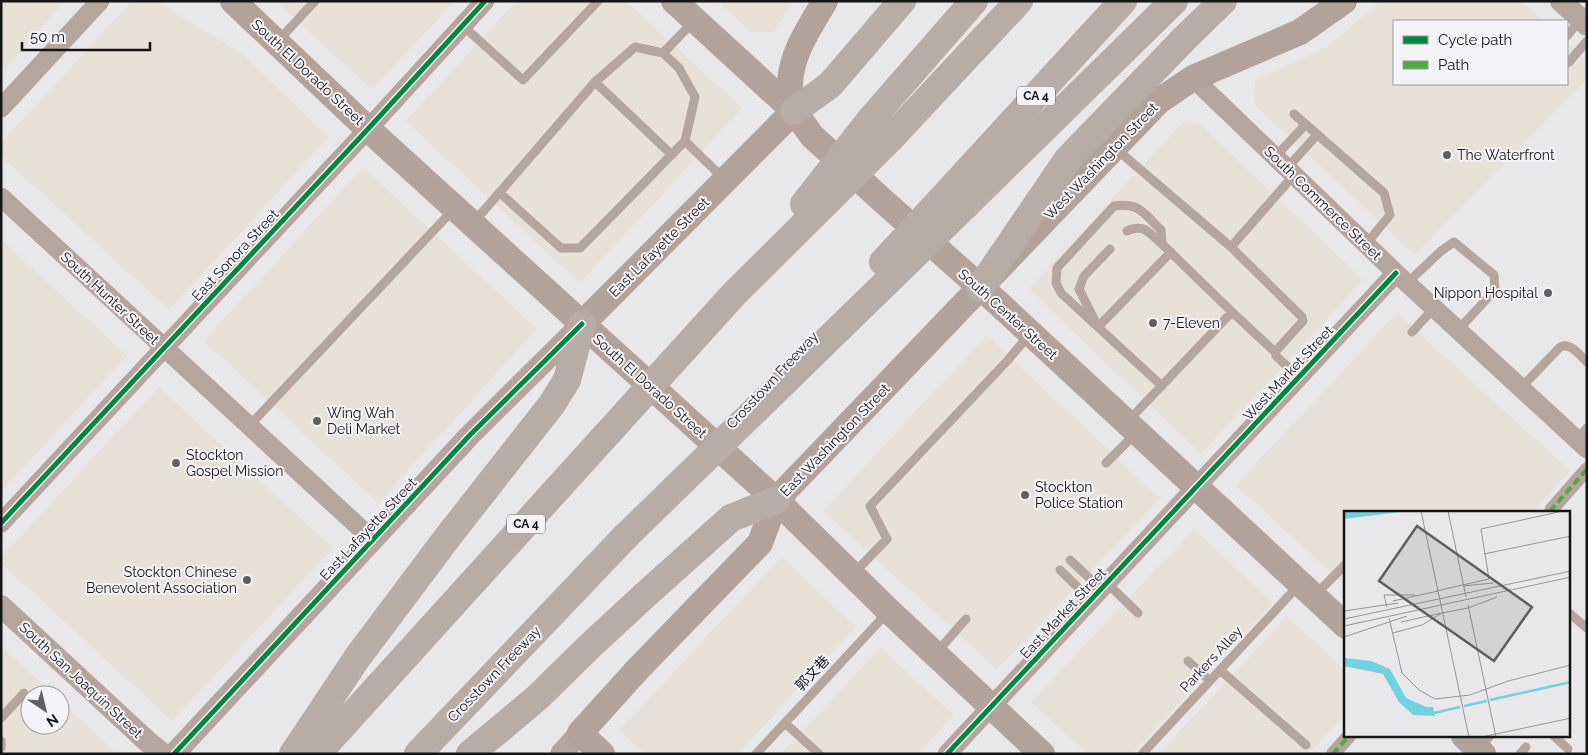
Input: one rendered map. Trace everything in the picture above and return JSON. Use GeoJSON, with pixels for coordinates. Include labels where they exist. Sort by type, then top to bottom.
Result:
{"type":"FeatureCollection","features":[{"type":"Feature","properties":{"kind":"highway"},"geometry":{"type":"LineString","coordinates":[[794,111],[830,85],[902,1]]}},
{"type":"Feature","properties":{"kind":"highway","name":"CA 4"},"geometry":{"type":"LineString","coordinates":[[734,294],[871,119],[974,1]]}},
{"type":"Feature","properties":{"kind":"highway","name":"CA 4"},"geometry":{"type":"LineString","coordinates":[[317,754],[734,294],[892,138],[1019,1]]}},
{"type":"Feature","properties":{"kind":"highway","name":"CA 4"},"geometry":{"type":"LineString","coordinates":[[957,198],[1123,1]]}},
{"type":"Feature","properties":{"kind":"highway"},"geometry":{"type":"LineString","coordinates":[[957,198],[1174,1]]}},
{"type":"Feature","properties":{"kind":"highway"},"geometry":{"type":"LineString","coordinates":[[980,288],[1067,160],[1223,1]]}},
{"type":"Feature","properties":{"kind":"highway","name":"Crosstown Freeway"},"geometry":{"type":"LineString","coordinates":[[418,754],[625,536],[957,198]]}},
{"type":"Feature","properties":{"kind":"highway"},"geometry":{"type":"LineString","coordinates":[[293,754],[357,658],[450,534],[552,404],[567,380],[582,324]]}},
{"type":"Feature","properties":{"kind":"highway"},"geometry":{"type":"LineString","coordinates":[[470,754],[538,697],[591,645],[731,518],[776,500]]}},
{"type":"Feature","properties":{"kind":"main road","name":"South El Dorado Street"},"geometry":{"type":"LineString","coordinates":[[233,1],[368,129],[776,500],[888,611],[1042,754]]}},
{"type":"Feature","properties":{"kind":"main road","name":"South Center Street"},"geometry":{"type":"LineString","coordinates":[[674,1],[794,111],[812,136],[1030,333],[1344,624]]}},
{"type":"Feature","properties":{"kind":"main road"},"geometry":{"type":"LineString","coordinates":[[794,111],[790,84],[794,61],[802,40],[825,1]]}},
{"type":"Feature","properties":{"kind":"main road","name":"West Washington Street"},"geometry":{"type":"LineString","coordinates":[[980,288],[1159,101],[1194,78],[1300,32],[1344,1]]}},
{"type":"Feature","properties":{"kind":"main road","name":"East Lafayette Street"},"geometry":{"type":"LineString","coordinates":[[582,324],[794,111]]}},
{"type":"Feature","properties":{"kind":"main road","name":"East Washington Street"},"geometry":{"type":"LineString","coordinates":[[580,733],[637,670],[760,543],[776,500],[980,288]]}},
{"type":"Feature","properties":{"kind":"main road"},"geometry":{"type":"LineString","coordinates":[[580,733],[602,754]]}},
{"type":"Feature","properties":{"kind":"street"},"geometry":{"type":"LineString","coordinates":[[1,108],[100,1]]}},
{"type":"Feature","properties":{"kind":"street","name":"East Sonora Street"},"geometry":{"type":"LineString","coordinates":[[1,523],[368,129],[484,1]]}},
{"type":"Feature","properties":{"kind":"street"},"geometry":{"type":"LineString","coordinates":[[1561,1],[1584,22]]}},
{"type":"Feature","properties":{"kind":"street","name":"South Commerce Street"},"geometry":{"type":"LineString","coordinates":[[1194,78],[1434,308],[1521,388],[1583,439]]}},
{"type":"Feature","properties":{"kind":"street","name":"South Hunter Street"},"geometry":{"type":"LineString","coordinates":[[1,197],[374,540]]}},
{"type":"Feature","properties":{"kind":"street","name":"West Market Street"},"geometry":{"type":"LineString","coordinates":[[1196,487],[1300,378],[1402,278]]}},
{"type":"Feature","properties":{"kind":"street","name":"East Lafayette Street"},"geometry":{"type":"LineString","coordinates":[[174,754],[470,435],[582,324]]}},
{"type":"Feature","properties":{"kind":"street"},"geometry":{"type":"LineString","coordinates":[[1551,511],[1587,469]]}},
{"type":"Feature","properties":{"kind":"street","name":"East Market Street"},"geometry":{"type":"LineString","coordinates":[[947,754],[1196,487]]}},
{"type":"Feature","properties":{"kind":"street","name":"South San Joaquin Street"},"geometry":{"type":"LineString","coordinates":[[1,606],[163,754]]}},
{"type":"Feature","properties":{"kind":"street","name":"East Washington Street"},"geometry":{"type":"LineString","coordinates":[[561,754],[580,733]]}},
{"type":"Feature","properties":{"kind":"street"},"geometry":{"type":"LineString","coordinates":[[1334,754],[1347,738]]}},
{"type":"Feature","properties":{"kind":"lane"},"geometry":{"type":"LineString","coordinates":[[277,42],[315,1]]}},
{"type":"Feature","properties":{"kind":"lane"},"geometry":{"type":"LineString","coordinates":[[462,25],[523,80],[598,1]]}},
{"type":"Feature","properties":{"kind":"lane"},"geometry":{"type":"LineString","coordinates":[[663,53],[694,20]]}},
{"type":"Feature","properties":{"kind":"lane"},"geometry":{"type":"LineString","coordinates":[[1568,35],[1584,22]]}},
{"type":"Feature","properties":{"kind":"lane"},"geometry":{"type":"LineString","coordinates":[[1568,62],[1587,41]]}},
{"type":"Feature","properties":{"kind":"lane"},"geometry":{"type":"LineString","coordinates":[[249,426],[464,216],[500,193],[594,82],[635,47],[663,53],[679,68],[695,97],[685,141],[580,248],[560,248],[500,193]]}},
{"type":"Feature","properties":{"kind":"lane"},"geometry":{"type":"LineString","coordinates":[[594,82],[672,155]]}},
{"type":"Feature","properties":{"kind":"lane"},"geometry":{"type":"LineString","coordinates":[[1294,114],[1384,193],[1390,215],[1366,244]]}},
{"type":"Feature","properties":{"kind":"lane"},"geometry":{"type":"LineString","coordinates":[[1231,247],[1285,167],[1305,125]]}},
{"type":"Feature","properties":{"kind":"lane"},"geometry":{"type":"LineString","coordinates":[[1285,167],[1317,135]]}},
{"type":"Feature","properties":{"kind":"lane"},"geometry":{"type":"LineString","coordinates":[[685,141],[725,180]]}},
{"type":"Feature","properties":{"kind":"lane"},"geometry":{"type":"LineString","coordinates":[[1114,147],[1231,247],[1302,317],[1303,321],[1275,352]]}},
{"type":"Feature","properties":{"kind":"lane"},"geometry":{"type":"LineString","coordinates":[[1162,244],[1161,230],[1137,207],[1128,204],[1114,206],[1057,268],[1056,283],[1061,293],[1162,386]]}},
{"type":"Feature","properties":{"kind":"lane"},"geometry":{"type":"LineString","coordinates":[[1127,231],[1136,227],[1144,228],[1300,378]]}},
{"type":"Feature","properties":{"kind":"lane"},"geometry":{"type":"LineString","coordinates":[[1402,278],[1454,242],[1494,275],[1495,290],[1458,330]]}},
{"type":"Feature","properties":{"kind":"lane"},"geometry":{"type":"LineString","coordinates":[[1098,327],[1078,290],[1084,276],[1110,249]]}},
{"type":"Feature","properties":{"kind":"lane"},"geometry":{"type":"LineString","coordinates":[[1098,327],[1171,252]]}},
{"type":"Feature","properties":{"kind":"lane"},"geometry":{"type":"LineString","coordinates":[[1412,332],[1434,308]]}},
{"type":"Feature","properties":{"kind":"lane"},"geometry":{"type":"LineString","coordinates":[[1106,463],[1162,386],[1232,312]]}},
{"type":"Feature","properties":{"kind":"lane"},"geometry":{"type":"LineString","coordinates":[[852,575],[887,538],[870,506],[1008,360],[1030,333]]}},
{"type":"Feature","properties":{"kind":"lane"},"geometry":{"type":"LineString","coordinates":[[1521,388],[1560,347],[1565,345],[1570,346],[1587,362]]}},
{"type":"Feature","properties":{"kind":"lane"},"geometry":{"type":"LineString","coordinates":[[1070,560],[1100,591]]}},
{"type":"Feature","properties":{"kind":"lane","name":"Parkers Alley"},"geometry":{"type":"LineString","coordinates":[[1142,754],[1220,670],[1307,590],[1344,565]]}},
{"type":"Feature","properties":{"kind":"lane"},"geometry":{"type":"LineString","coordinates":[[1060,570],[1138,613]]}},
{"type":"Feature","properties":{"kind":"lane","name":"郭文巷"},"geometry":{"type":"LineString","coordinates":[[756,754],[888,611]]}},
{"type":"Feature","properties":{"kind":"lane"},"geometry":{"type":"LineString","coordinates":[[1570,614],[1587,628]]}},
{"type":"Feature","properties":{"kind":"lane"},"geometry":{"type":"LineString","coordinates":[[935,654],[966,619]]}},
{"type":"Feature","properties":{"kind":"lane"},"geometry":{"type":"LineString","coordinates":[[1188,661],[1210,681]]}},
{"type":"Feature","properties":{"kind":"lane"},"geometry":{"type":"LineString","coordinates":[[1220,670],[1306,745]]}},
{"type":"Feature","properties":{"kind":"lane"},"geometry":{"type":"LineString","coordinates":[[1,718],[20,697]]}},
{"type":"Feature","properties":{"kind":"lane"},"geometry":{"type":"LineString","coordinates":[[785,723],[819,754]]}},
{"type":"Feature","properties":{"kind":"lane"},"geometry":{"type":"LineString","coordinates":[[1556,738],[1568,749]]}},
{"type":"Feature","properties":{"kind":"lane"},"geometry":{"type":"LineString","coordinates":[[1,740],[1,748]]}},
{"type":"Feature","properties":{"kind":"shaded area"},"geometry":{"type":"Polygon","coordinates":[[[1,1],[64,1],[1,72],[1,1]]]}},
{"type":"Feature","properties":{"kind":"shaded area"},"geometry":{"type":"Polygon","coordinates":[[[132,1],[156,1],[242,54],[329,137],[169,310],[1,156],[1,143],[132,1]]]}},
{"type":"Feature","properties":{"kind":"shaded area"},"geometry":{"type":"Polygon","coordinates":[[[278,1],[454,1],[372,90],[278,1]]]}},
{"type":"Feature","properties":{"kind":"shaded area"},"geometry":{"type":"Polygon","coordinates":[[[517,1],[626,1],[742,108],[580,283],[406,121],[517,1]]]}},
{"type":"Feature","properties":{"kind":"shaded area"},"geometry":{"type":"Polygon","coordinates":[[[718,1],[793,1],[774,32],[751,32],[718,1]]]}},
{"type":"Feature","properties":{"kind":"shaded area"},"geometry":{"type":"Polygon","coordinates":[[[1380,1],[1521,1],[1542,20],[1393,20],[1393,85],[1568,85],[1568,44],[1587,60],[1587,79],[1415,255],[1254,104],[1255,80],[1328,47],[1380,1]]]}},
{"type":"Feature","properties":{"kind":"shaded area"},"geometry":{"type":"Polygon","coordinates":[[[1182,123],[1200,124],[1363,280],[1201,454],[1029,289],[1182,123]]]}},
{"type":"Feature","properties":{"kind":"shaded area"},"geometry":{"type":"Polygon","coordinates":[[[363,167],[537,329],[378,503],[204,341],[363,167]]]}},
{"type":"Feature","properties":{"kind":"shaded area"},"geometry":{"type":"Polygon","coordinates":[[[1,239],[127,356],[1,491],[1,239]]]}},
{"type":"Feature","properties":{"kind":"shaded area"},"geometry":{"type":"Polygon","coordinates":[[[1397,313],[1570,471],[1533,511],[1344,511],[1344,585],[1236,485],[1397,313]]]}},
{"type":"Feature","properties":{"kind":"shaded area"},"geometry":{"type":"Polygon","coordinates":[[[987,335],[1160,499],[997,669],[823,511],[987,335]]]}},
{"type":"Feature","properties":{"kind":"shaded area"},"geometry":{"type":"Polygon","coordinates":[[[159,387],[333,548],[172,721],[1,563],[1,557],[159,387]]]}},
{"type":"Feature","properties":{"kind":"shaded area"},"geometry":{"type":"Polygon","coordinates":[[[1194,529],[1273,603],[1132,754],[1087,754],[1031,702],[1194,529]]]}},
{"type":"Feature","properties":{"kind":"shaded area"},"geometry":{"type":"Polygon","coordinates":[[[781,557],[856,627],[737,754],[645,754],[619,731],[781,557]]]}},
{"type":"Feature","properties":{"kind":"shaded area"},"geometry":{"type":"Polygon","coordinates":[[[1287,616],[1344,670],[1344,716],[1309,754],[1159,754],[1287,616]]]}},
{"type":"Feature","properties":{"kind":"shaded area"},"geometry":{"type":"Polygon","coordinates":[[[1,646],[43,685],[20,685],[20,735],[70,735],[70,710],[117,754],[1,754],[1,646]]]}},
{"type":"Feature","properties":{"kind":"shaded area"},"geometry":{"type":"Polygon","coordinates":[[[880,648],[954,715],[918,754],[781,754],[880,648]]]}},
{"type":"Feature","properties":{"kind":"marked path"},"geometry":{"type":"LineString","coordinates":[[1551,511],[1587,469]]}},
{"type":"Feature","properties":{"kind":"marked path"},"geometry":{"type":"LineString","coordinates":[[1333,754],[1347,738]]}},
{"type":"Feature","properties":{"kind":"cycle path"},"geometry":{"type":"LineString","coordinates":[[1,523],[485,1]]}},
{"type":"Feature","properties":{"kind":"cycle path"},"geometry":{"type":"LineString","coordinates":[[947,754],[1396,273]]}},
{"type":"Feature","properties":{"kind":"cycle path"},"geometry":{"type":"LineString","coordinates":[[174,754],[470,435],[582,324]]}},
{"type":"Feature","properties":{"kind":"place","name":"The Waterfront"},"geometry":{"type":"Point","coordinates":[1447,155]}},
{"type":"Feature","properties":{"kind":"place","name":"Nippon Hospital"},"geometry":{"type":"Point","coordinates":[1548,293]}},
{"type":"Feature","properties":{"kind":"place","name":"7-Eleven"},"geometry":{"type":"Point","coordinates":[1153,323]}},
{"type":"Feature","properties":{"kind":"place","name":"Wing Wah Deli Market"},"geometry":{"type":"Point","coordinates":[317,421]}},
{"type":"Feature","properties":{"kind":"place","name":"Stockton Gospel Mission"},"geometry":{"type":"Point","coordinates":[176,463]}},
{"type":"Feature","properties":{"kind":"place","name":"Stockton Police Station"},"geometry":{"type":"Point","coordinates":[1025,495]}},
{"type":"Feature","properties":{"kind":"place","name":"Stockton Chinese Benevolent Association"},"geometry":{"type":"Point","coordinates":[247,580]}}]}
